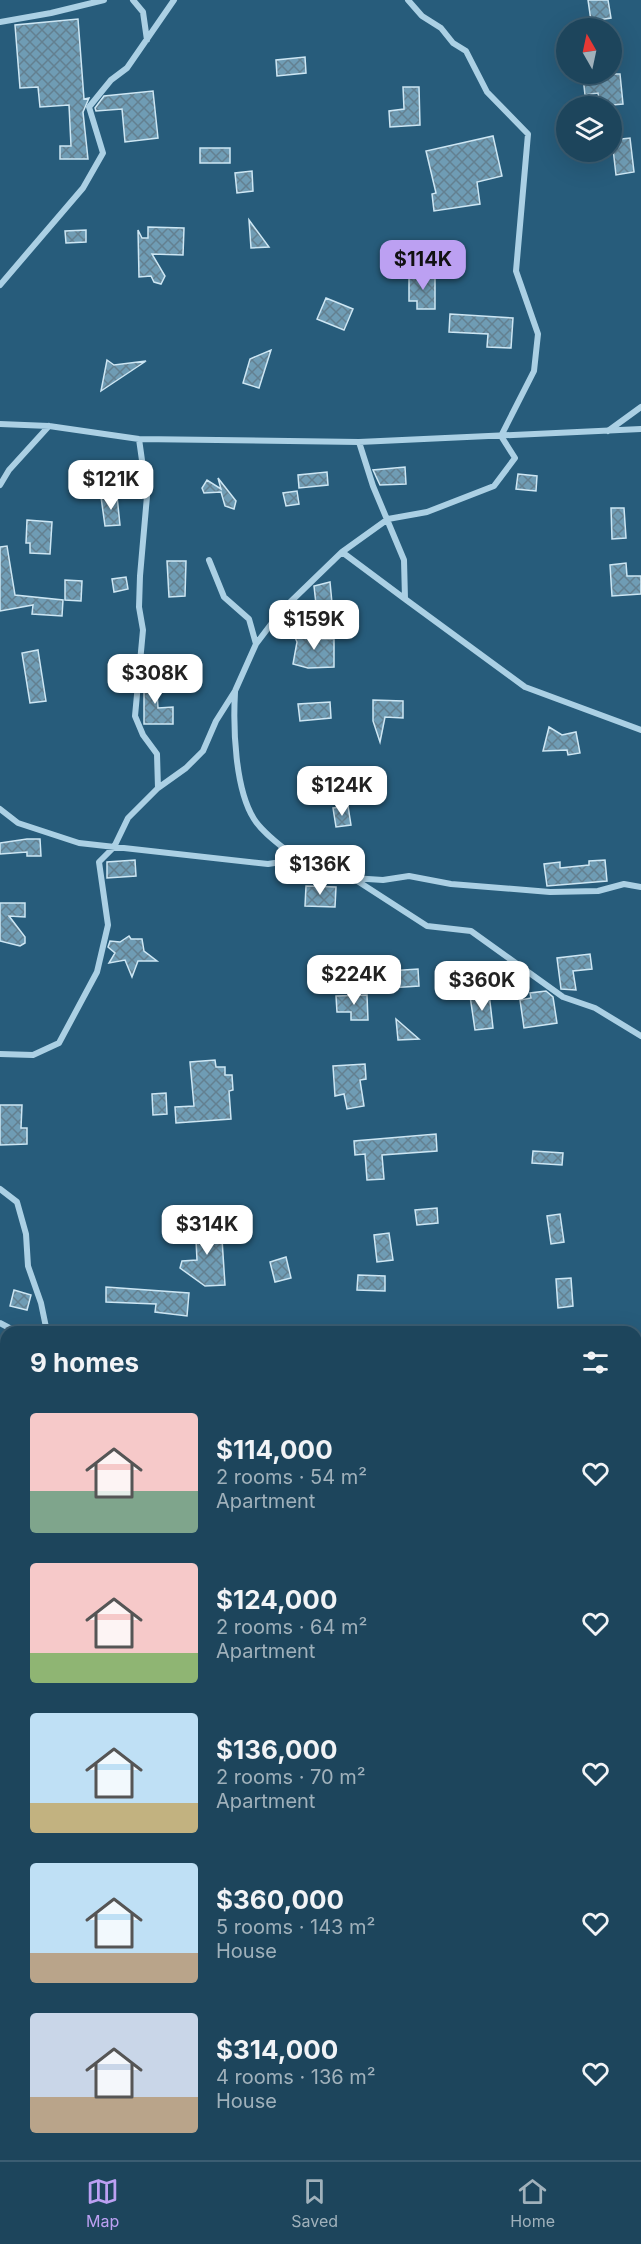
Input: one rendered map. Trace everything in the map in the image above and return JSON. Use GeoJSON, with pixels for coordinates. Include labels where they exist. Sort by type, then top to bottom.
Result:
{"type":"FeatureCollection","features":[{"type":"Feature","properties":{"kind":"street"},"geometry":{"type":"LineString","coordinates":[[0,22],[104,0]]}},
{"type":"Feature","properties":{"kind":"street"},"geometry":{"type":"LineString","coordinates":[[133,0],[143,12],[147,40]]}},
{"type":"Feature","properties":{"kind":"street"},"geometry":{"type":"LineString","coordinates":[[0,285],[83,188],[103,153],[89,106],[111,81],[127,68],[174,0]]}},
{"type":"Feature","properties":{"kind":"street"},"geometry":{"type":"LineString","coordinates":[[408,0],[422,16],[441,28],[453,43],[466,51],[487,92],[528,134],[516,271],[538,334],[534,371],[501,436]]}},
{"type":"Feature","properties":{"kind":"street"},"geometry":{"type":"LineString","coordinates":[[608,431],[641,407]]}},
{"type":"Feature","properties":{"kind":"street"},"geometry":{"type":"LineString","coordinates":[[0,424],[49,426],[139,440],[359,442],[641,429]]}},
{"type":"Feature","properties":{"kind":"street"},"geometry":{"type":"LineString","coordinates":[[0,485],[9,470],[49,426]]}},
{"type":"Feature","properties":{"kind":"street"},"geometry":{"type":"LineString","coordinates":[[0,1054],[33,1055],[59,1043],[97,972],[108,925],[99,862],[114,847],[128,818],[158,788],[186,768],[203,751],[216,721],[236,691],[256,644],[281,611],[342,552],[388,519],[427,512],[494,486],[515,458],[501,436]]}},
{"type":"Feature","properties":{"kind":"street"},"geometry":{"type":"LineString","coordinates":[[139,440],[147,496],[139,607],[143,630],[135,716],[143,735],[157,754],[158,788]]}},
{"type":"Feature","properties":{"kind":"street"},"geometry":{"type":"LineString","coordinates":[[359,442],[373,486],[404,560],[405,599]]}},
{"type":"Feature","properties":{"kind":"street"},"geometry":{"type":"LineString","coordinates":[[342,552],[525,687],[641,730]]}},
{"type":"Feature","properties":{"kind":"street"},"geometry":{"type":"LineString","coordinates":[[209,560],[224,597],[249,619],[256,644]]}},
{"type":"Feature","properties":{"kind":"street"},"geometry":{"type":"LineString","coordinates":[[236,691],[234,713],[243,795],[255,821],[299,861]]}},
{"type":"Feature","properties":{"kind":"street"},"geometry":{"type":"LineString","coordinates":[[0,809],[9,813],[18,823],[80,843],[268,864],[314,858],[328,862],[427,926],[471,931],[563,998],[595,1008],[641,1036]]}},
{"type":"Feature","properties":{"kind":"street"},"geometry":{"type":"LineString","coordinates":[[351,878],[383,880],[410,876],[451,884],[550,892],[598,891],[624,884],[641,887]]}},
{"type":"Feature","properties":{"kind":"street"},"geometry":{"type":"LineString","coordinates":[[0,1189],[17,1202],[26,1234],[28,1266],[45,1326]]}},
{"type":"Feature","properties":{"kind":"building"},"geometry":{"type":"Polygon","coordinates":[[[588,0],[608,0],[611,18],[591,18],[588,0]]]}},
{"type":"Feature","properties":{"kind":"building"},"geometry":{"type":"Polygon","coordinates":[[[78,19],[84,99],[89,98],[83,112],[88,159],[60,159],[60,146],[71,146],[69,105],[40,107],[38,87],[20,88],[15,25],[78,19]]]}},
{"type":"Feature","properties":{"kind":"building"},"geometry":{"type":"Polygon","coordinates":[[[305,57],[306,73],[277,76],[276,60],[305,57]]]}},
{"type":"Feature","properties":{"kind":"building"},"geometry":{"type":"Polygon","coordinates":[[[584,84],[621,84],[623,104],[622,96],[598,96],[598,93],[585,95],[584,84]]]}},
{"type":"Feature","properties":{"kind":"building"},"geometry":{"type":"Polygon","coordinates":[[[403,87],[419,87],[420,125],[390,127],[389,111],[404,109],[403,87]]]}},
{"type":"Feature","properties":{"kind":"building"},"geometry":{"type":"Polygon","coordinates":[[[153,91],[158,138],[125,142],[122,109],[96,111],[95,108],[104,96],[153,91]]]}},
{"type":"Feature","properties":{"kind":"building"},"geometry":{"type":"Polygon","coordinates":[[[493,136],[502,176],[477,182],[480,204],[434,211],[432,194],[436,193],[426,151],[493,136]]]}},
{"type":"Feature","properties":{"kind":"building"},"geometry":{"type":"Polygon","coordinates":[[[630,138],[634,172],[616,175],[615,162],[622,162],[622,139],[630,138]]]}},
{"type":"Feature","properties":{"kind":"building"},"geometry":{"type":"Polygon","coordinates":[[[200,148],[230,148],[230,163],[200,163],[200,148]]]}},
{"type":"Feature","properties":{"kind":"building"},"geometry":{"type":"Polygon","coordinates":[[[252,171],[253,191],[237,193],[235,173],[252,171]]]}},
{"type":"Feature","properties":{"kind":"building"},"geometry":{"type":"Polygon","coordinates":[[[249,220],[269,247],[251,248],[249,220]]]}},
{"type":"Feature","properties":{"kind":"building"},"geometry":{"type":"Polygon","coordinates":[[[148,227],[184,228],[183,255],[152,254],[165,276],[161,284],[154,282],[151,276],[139,277],[138,230],[142,238],[148,238],[148,227]]]}},
{"type":"Feature","properties":{"kind":"building"},"geometry":{"type":"Polygon","coordinates":[[[86,230],[86,242],[66,243],[65,231],[86,230]]]}},
{"type":"Feature","properties":{"kind":"building"},"geometry":{"type":"Polygon","coordinates":[[[409,275],[435,275],[435,309],[417,309],[417,301],[409,301],[409,275]]]}},
{"type":"Feature","properties":{"kind":"building"},"geometry":{"type":"Polygon","coordinates":[[[326,298],[353,309],[344,330],[317,319],[326,298]]]}},
{"type":"Feature","properties":{"kind":"building"},"geometry":{"type":"Polygon","coordinates":[[[450,314],[513,318],[511,348],[487,347],[488,334],[449,332],[450,314]]]}},
{"type":"Feature","properties":{"kind":"building"},"geometry":{"type":"Polygon","coordinates":[[[271,350],[259,388],[243,383],[250,359],[271,350]]]}},
{"type":"Feature","properties":{"kind":"building"},"geometry":{"type":"Polygon","coordinates":[[[107,360],[114,365],[146,361],[101,391],[107,360]]]}},
{"type":"Feature","properties":{"kind":"building"},"geometry":{"type":"Polygon","coordinates":[[[405,467],[406,484],[380,485],[373,470],[405,467]]]}},
{"type":"Feature","properties":{"kind":"building"},"geometry":{"type":"Polygon","coordinates":[[[327,472],[328,485],[299,488],[298,475],[327,472]]]}},
{"type":"Feature","properties":{"kind":"building"},"geometry":{"type":"Polygon","coordinates":[[[518,474],[537,476],[536,491],[516,489],[518,474]]]}},
{"type":"Feature","properties":{"kind":"building"},"geometry":{"type":"Polygon","coordinates":[[[73,477],[91,477],[91,495],[73,495],[73,477]]]}},
{"type":"Feature","properties":{"kind":"building"},"geometry":{"type":"Polygon","coordinates":[[[218,478],[236,501],[234,509],[225,506],[221,492],[204,493],[202,488],[207,480],[221,489],[218,478]]]}},
{"type":"Feature","properties":{"kind":"building"},"geometry":{"type":"Polygon","coordinates":[[[297,491],[299,504],[286,506],[283,493],[297,491]]]}},
{"type":"Feature","properties":{"kind":"building"},"geometry":{"type":"Polygon","coordinates":[[[117,496],[120,525],[105,526],[101,497],[117,496]]]}},
{"type":"Feature","properties":{"kind":"building"},"geometry":{"type":"Polygon","coordinates":[[[611,508],[624,508],[626,538],[612,539],[611,508]]]}},
{"type":"Feature","properties":{"kind":"building"},"geometry":{"type":"Polygon","coordinates":[[[27,520],[52,522],[50,554],[30,553],[30,543],[26,543],[27,520]]]}},
{"type":"Feature","properties":{"kind":"building"},"geometry":{"type":"Polygon","coordinates":[[[7,546],[15,595],[63,600],[62,616],[32,614],[33,605],[0,611],[0,547],[7,546]]]}},
{"type":"Feature","properties":{"kind":"building"},"geometry":{"type":"Polygon","coordinates":[[[167,561],[186,561],[185,596],[169,597],[167,561]]]}},
{"type":"Feature","properties":{"kind":"building"},"geometry":{"type":"Polygon","coordinates":[[[626,563],[627,576],[641,576],[641,594],[612,596],[610,565],[626,563]]]}},
{"type":"Feature","properties":{"kind":"building"},"geometry":{"type":"Polygon","coordinates":[[[126,577],[128,589],[114,592],[112,579],[126,577]]]}},
{"type":"Feature","properties":{"kind":"building"},"geometry":{"type":"Polygon","coordinates":[[[65,580],[82,581],[81,601],[65,600],[65,580]]]}},
{"type":"Feature","properties":{"kind":"building"},"geometry":{"type":"Polygon","coordinates":[[[330,582],[332,603],[316,604],[314,586],[330,582]]]}},
{"type":"Feature","properties":{"kind":"building"},"geometry":{"type":"Polygon","coordinates":[[[317,624],[316,639],[334,639],[334,667],[308,668],[293,664],[297,642],[294,635],[306,634],[317,624]]]}},
{"type":"Feature","properties":{"kind":"building"},"geometry":{"type":"Polygon","coordinates":[[[38,650],[46,701],[30,703],[22,653],[38,650]]]}},
{"type":"Feature","properties":{"kind":"building"},"geometry":{"type":"Polygon","coordinates":[[[134,668],[132,689],[122,689],[121,669],[134,668]]]}},
{"type":"Feature","properties":{"kind":"building"},"geometry":{"type":"Polygon","coordinates":[[[156,676],[158,708],[173,707],[173,724],[144,724],[144,677],[156,676]]]}},
{"type":"Feature","properties":{"kind":"building"},"geometry":{"type":"Polygon","coordinates":[[[373,700],[403,701],[403,718],[385,717],[380,742],[373,721],[373,700]]]}},
{"type":"Feature","properties":{"kind":"building"},"geometry":{"type":"Polygon","coordinates":[[[330,702],[331,718],[300,721],[298,704],[330,702]]]}},
{"type":"Feature","properties":{"kind":"building"},"geometry":{"type":"Polygon","coordinates":[[[549,727],[562,735],[576,732],[580,753],[568,755],[567,750],[543,751],[549,727]]]}},
{"type":"Feature","properties":{"kind":"building"},"geometry":{"type":"Polygon","coordinates":[[[348,806],[351,825],[336,827],[333,808],[348,806]]]}},
{"type":"Feature","properties":{"kind":"building"},"geometry":{"type":"Polygon","coordinates":[[[40,839],[41,856],[27,856],[27,852],[0,854],[0,843],[40,839]]]}},
{"type":"Feature","properties":{"kind":"building"},"geometry":{"type":"Polygon","coordinates":[[[135,860],[136,876],[107,878],[107,862],[135,860]]]}},
{"type":"Feature","properties":{"kind":"building"},"geometry":{"type":"Polygon","coordinates":[[[605,860],[607,881],[547,886],[544,864],[560,862],[560,868],[589,865],[589,861],[605,860]]]}},
{"type":"Feature","properties":{"kind":"building"},"geometry":{"type":"Polygon","coordinates":[[[306,886],[336,887],[335,907],[305,906],[306,886]]]}},
{"type":"Feature","properties":{"kind":"building"},"geometry":{"type":"Polygon","coordinates":[[[0,903],[25,903],[25,917],[9,916],[25,937],[25,943],[20,946],[0,941],[0,903]]]}},
{"type":"Feature","properties":{"kind":"building"},"geometry":{"type":"Polygon","coordinates":[[[129,936],[131,939],[142,939],[144,951],[157,961],[138,961],[132,977],[125,960],[109,963],[115,953],[108,947],[110,941],[120,942],[129,936]]]}},
{"type":"Feature","properties":{"kind":"building"},"geometry":{"type":"Polygon","coordinates":[[[590,954],[592,969],[573,971],[576,990],[561,989],[557,958],[590,954]]]}},
{"type":"Feature","properties":{"kind":"building"},"geometry":{"type":"Polygon","coordinates":[[[418,969],[419,986],[390,988],[389,971],[418,969]]]}},
{"type":"Feature","properties":{"kind":"building"},"geometry":{"type":"Polygon","coordinates":[[[546,991],[553,997],[557,1023],[524,1028],[520,1000],[531,998],[530,993],[546,991]]]}},
{"type":"Feature","properties":{"kind":"building"},"geometry":{"type":"Polygon","coordinates":[[[489,993],[493,1028],[475,1030],[470,996],[489,993]]]}},
{"type":"Feature","properties":{"kind":"building"},"geometry":{"type":"Polygon","coordinates":[[[367,995],[368,1020],[351,1020],[351,1012],[337,1012],[336,996],[367,995]]]}},
{"type":"Feature","properties":{"kind":"building"},"geometry":{"type":"Polygon","coordinates":[[[396,1019],[419,1039],[398,1040],[396,1019]]]}},
{"type":"Feature","properties":{"kind":"building"},"geometry":{"type":"Polygon","coordinates":[[[215,1060],[216,1067],[225,1067],[225,1075],[232,1075],[233,1090],[229,1091],[231,1119],[176,1123],[175,1107],[194,1106],[190,1062],[215,1060]]]}},
{"type":"Feature","properties":{"kind":"building"},"geometry":{"type":"Polygon","coordinates":[[[365,1064],[366,1079],[360,1080],[364,1106],[347,1109],[344,1094],[335,1096],[333,1066],[365,1064]]]}},
{"type":"Feature","properties":{"kind":"building"},"geometry":{"type":"Polygon","coordinates":[[[166,1093],[167,1114],[153,1115],[152,1094],[166,1093]]]}},
{"type":"Feature","properties":{"kind":"building"},"geometry":{"type":"Polygon","coordinates":[[[0,1105],[22,1105],[21,1128],[27,1128],[27,1144],[0,1145],[0,1105]]]}},
{"type":"Feature","properties":{"kind":"building"},"geometry":{"type":"Polygon","coordinates":[[[436,1134],[437,1151],[382,1155],[384,1179],[367,1180],[365,1154],[355,1155],[354,1141],[436,1134]]]}},
{"type":"Feature","properties":{"kind":"building"},"geometry":{"type":"Polygon","coordinates":[[[533,1151],[563,1153],[562,1165],[532,1163],[533,1151]]]}},
{"type":"Feature","properties":{"kind":"building"},"geometry":{"type":"Polygon","coordinates":[[[437,1208],[438,1223],[417,1225],[415,1210],[437,1208]]]}},
{"type":"Feature","properties":{"kind":"building"},"geometry":{"type":"Polygon","coordinates":[[[560,1214],[564,1242],[551,1244],[547,1216],[560,1214]]]}},
{"type":"Feature","properties":{"kind":"building"},"geometry":{"type":"Polygon","coordinates":[[[215,1219],[216,1239],[222,1239],[225,1285],[205,1286],[180,1268],[182,1261],[197,1260],[195,1220],[215,1219]]]}},
{"type":"Feature","properties":{"kind":"building"},"geometry":{"type":"Polygon","coordinates":[[[389,1233],[393,1260],[377,1262],[374,1235],[389,1233]]]}},
{"type":"Feature","properties":{"kind":"building"},"geometry":{"type":"Polygon","coordinates":[[[286,1257],[291,1278],[275,1282],[270,1262],[286,1257]]]}},
{"type":"Feature","properties":{"kind":"building"},"geometry":{"type":"Polygon","coordinates":[[[358,1275],[385,1276],[385,1291],[357,1290],[358,1275]]]}},
{"type":"Feature","properties":{"kind":"building"},"geometry":{"type":"Polygon","coordinates":[[[571,1278],[573,1306],[558,1308],[556,1279],[571,1278]]]}},
{"type":"Feature","properties":{"kind":"building"},"geometry":{"type":"Polygon","coordinates":[[[106,1287],[189,1293],[187,1316],[155,1312],[156,1304],[106,1302],[106,1287]]]}},
{"type":"Feature","properties":{"kind":"building"},"geometry":{"type":"Polygon","coordinates":[[[14,1290],[31,1295],[27,1310],[10,1306],[14,1290]]]}}]}
